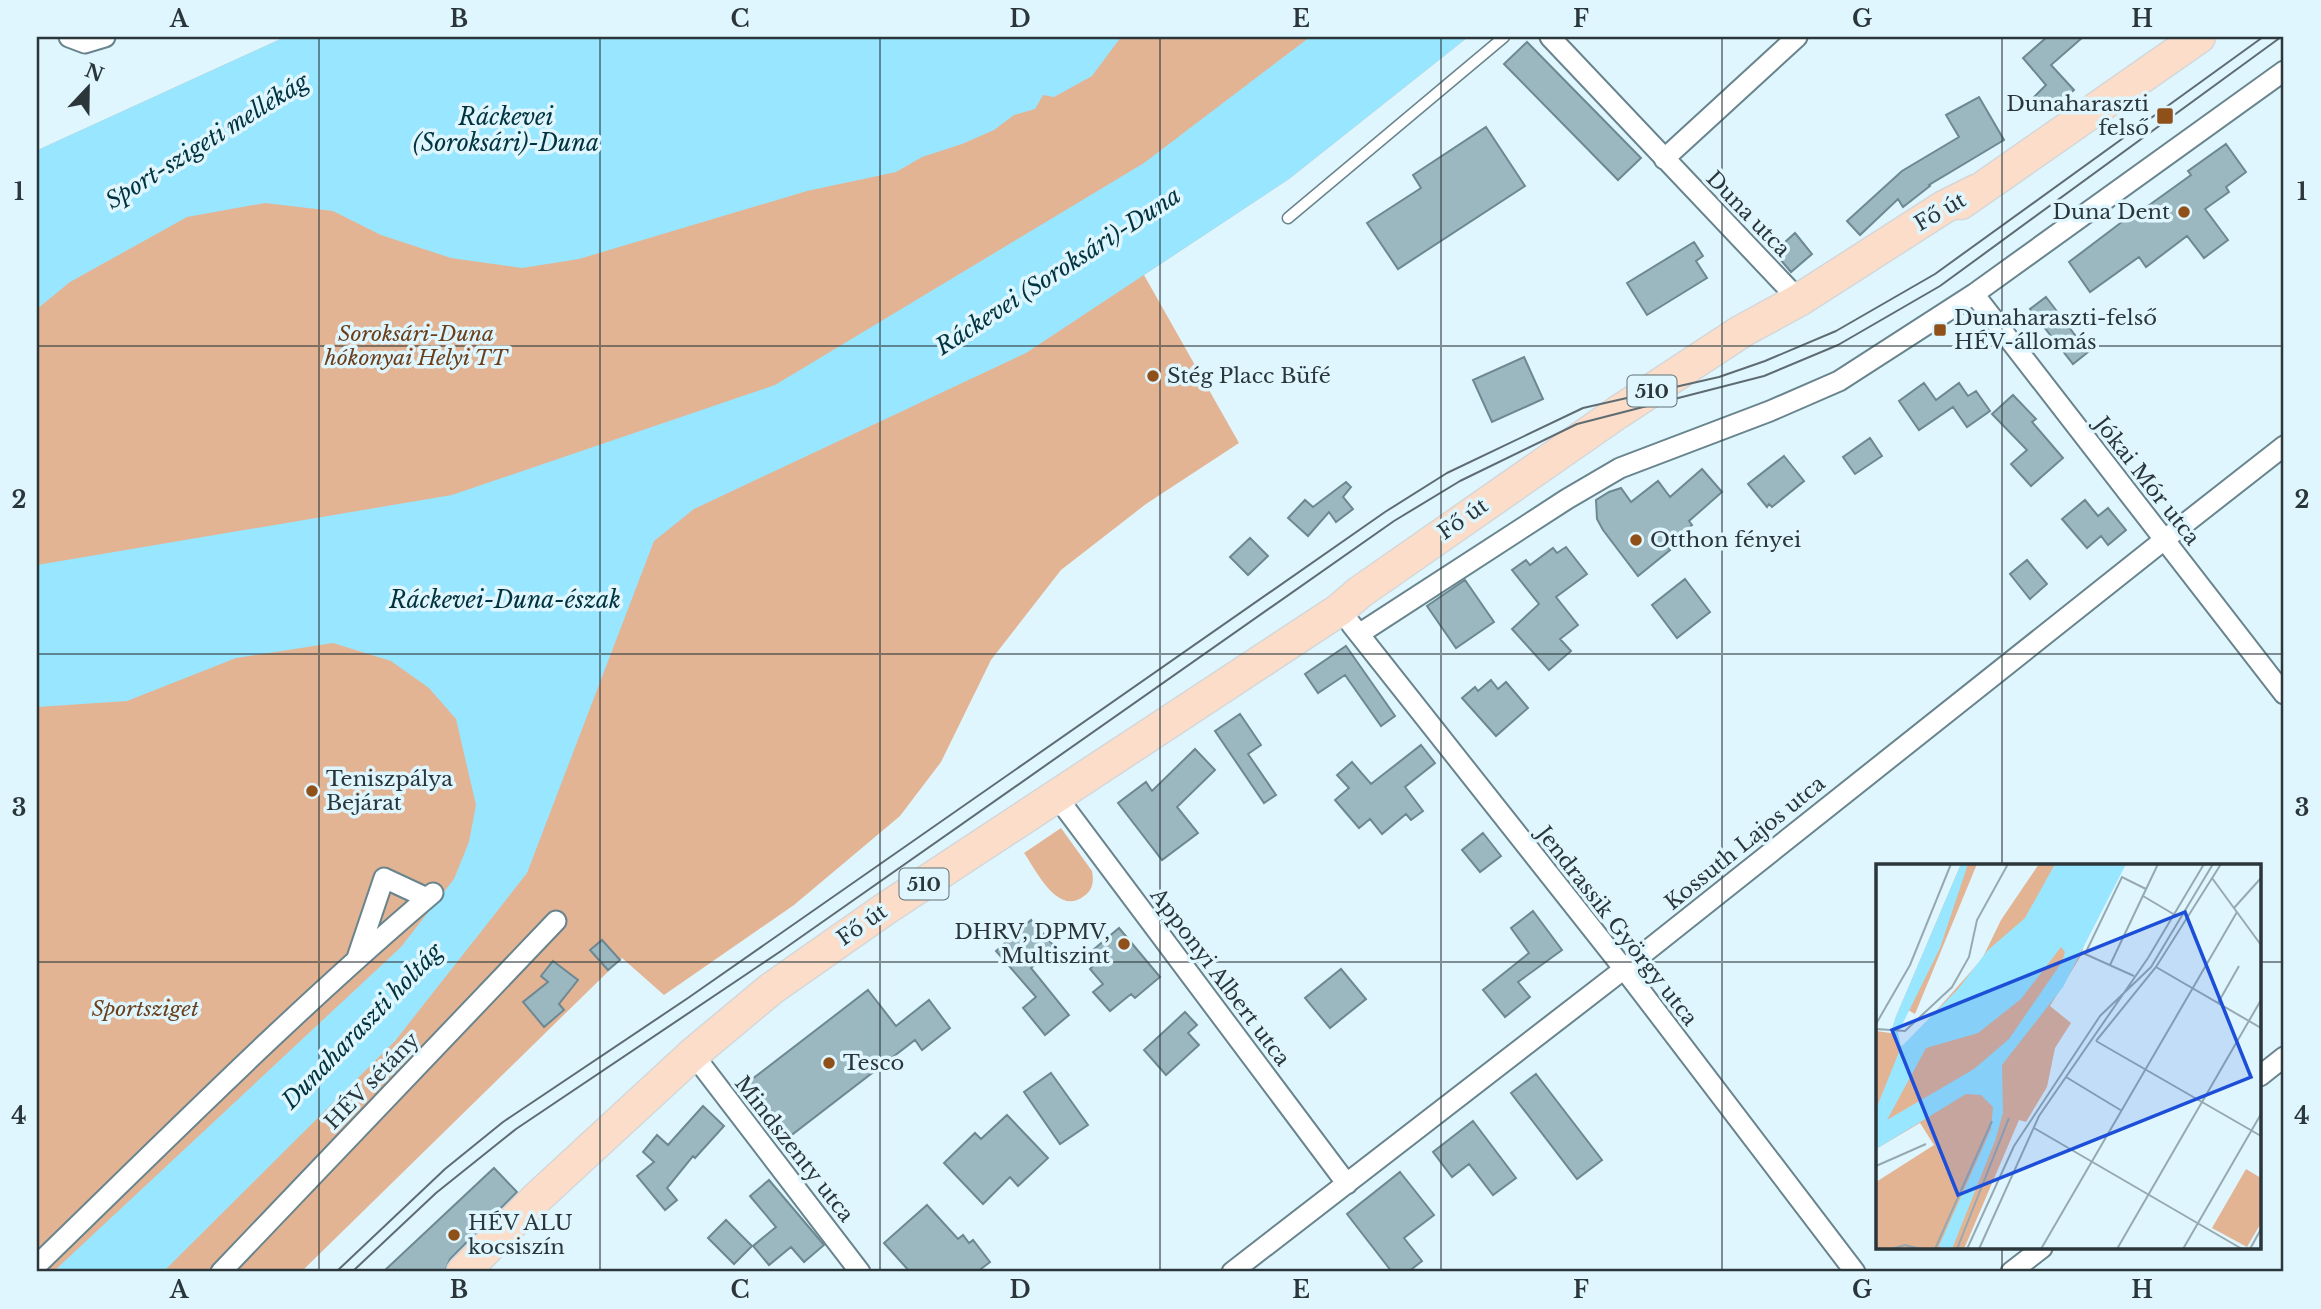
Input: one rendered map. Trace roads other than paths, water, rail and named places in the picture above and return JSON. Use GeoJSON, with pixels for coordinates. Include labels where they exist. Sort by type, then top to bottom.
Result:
{"type":"FeatureCollection","features":[{"type":"Feature","properties":{"kind":"main road","name":"510"},"geometry":{"type":"LineString","coordinates":[[1976,191],[2199,37]]}},
{"type":"Feature","properties":{"kind":"main road","name":"Fő út"},"geometry":{"type":"LineString","coordinates":[[463,1272],[538,1197],[693,1054],[794,973],[885,909],[1339,610],[1360,592],[1617,413],[1742,331],[1799,300],[1944,207],[1976,191]]}},
{"type":"Feature","properties":{"kind":"main road","name":"Fő út"},"geometry":{"type":"LineString","coordinates":[[1339,610],[1366,598],[1681,386],[1808,308],[1948,214],[1976,191]]}},
{"type":"Feature","properties":{"kind":"street"},"geometry":{"type":"LineString","coordinates":[[69,37],[85,43],[105,37]]}},
{"type":"Feature","properties":{"kind":"street","name":"Duna utca"},"geometry":{"type":"LineString","coordinates":[[1550,37],[1799,300]]}},
{"type":"Feature","properties":{"kind":"street"},"geometry":{"type":"LineString","coordinates":[[1664,159],[1797,37]]}},
{"type":"Feature","properties":{"kind":"street","name":"Fő út"},"geometry":{"type":"LineString","coordinates":[[1359,634],[1620,467],[1770,411],[1839,381],[1974,294],[2284,71]]}},
{"type":"Feature","properties":{"kind":"street","name":"Jókai Mór utca"},"geometry":{"type":"LineString","coordinates":[[1974,294],[2284,695]]}},
{"type":"Feature","properties":{"kind":"street","name":"Kossuth Lajos utca"},"geometry":{"type":"LineString","coordinates":[[1232,1272],[1624,970],[2284,446]]}},
{"type":"Feature","properties":{"kind":"street","name":"Jendrassik György utca"},"geometry":{"type":"LineString","coordinates":[[1339,610],[1624,970],[1855,1272]]}},
{"type":"Feature","properties":{"kind":"street","name":"Apponyi Albert utca"},"geometry":{"type":"LineString","coordinates":[[1056,797],[1347,1184]]}},
{"type":"Feature","properties":{"kind":"street"},"geometry":{"type":"LineString","coordinates":[[37,1265],[240,1068],[430,895],[384,878],[357,959]]}},
{"type":"Feature","properties":{"kind":"street","name":"HÉV sétány"},"geometry":{"type":"LineString","coordinates":[[221,1272],[556,921]]}},
{"type":"Feature","properties":{"kind":"street","name":"Mindszenty utca"},"geometry":{"type":"LineString","coordinates":[[693,1054],[860,1272]]}},
{"type":"Feature","properties":{"kind":"street"},"geometry":{"type":"LineString","coordinates":[[2262,1074],[2284,1057]]}},
{"type":"Feature","properties":{"kind":"street"},"geometry":{"type":"LineString","coordinates":[[2011,1272],[2039,1250]]}},
{"type":"Feature","properties":{"kind":"lane"},"geometry":{"type":"LineString","coordinates":[[1287,218],[1504,37]]}},
{"type":"Feature","properties":{"kind":"water"},"geometry":{"type":"Polygon","coordinates":[[[285,37],[1121,37],[1092,76],[1054,97],[1043,95],[1035,109],[1014,115],[994,130],[922,157],[896,172],[807,191],[579,259],[522,268],[451,258],[381,235],[333,211],[265,203],[187,217],[70,282],[37,309],[37,149],[285,37]]]}},
{"type":"Feature","properties":{"kind":"water","name":"Ráckevei-Duna-észak"},"geometry":{"type":"Polygon","coordinates":[[[1310,37],[1468,37],[1289,179],[1026,353],[694,509],[654,541],[527,873],[395,1041],[163,1272],[53,1272],[401,947],[454,879],[469,842],[476,805],[456,719],[429,688],[391,661],[333,643],[236,658],[127,701],[37,707],[37,565],[452,495],[775,385],[1144,163],[1310,37]]]}},
{"type":"Feature","properties":{"kind":"tram line"},"geometry":{"type":"LineString","coordinates":[[336,1272],[445,1169],[503,1122],[688,998],[1385,512],[1447,473],[1583,408],[1719,377],[1836,331],[1935,274],[2263,37]]}},
{"type":"Feature","properties":{"kind":"tram line"},"geometry":{"type":"LineString","coordinates":[[352,1272],[436,1193],[516,1129],[781,951],[1394,521],[1460,481],[1577,424],[1764,376],[1838,345],[1940,286],[2281,37]]}},
{"type":"Feature","properties":{"kind":"place","name":"Dunaharaszti felső"},"geometry":{"type":"Point","coordinates":[2165,116]}},
{"type":"Feature","properties":{"kind":"place","name":"Duna Dent"},"geometry":{"type":"Point","coordinates":[2184,212]}},
{"type":"Feature","properties":{"kind":"place","name":"Dunaharaszti-felső HÉV-állomás"},"geometry":{"type":"Point","coordinates":[1940,330]}},
{"type":"Feature","properties":{"kind":"place","name":"Stég Placc Büfé"},"geometry":{"type":"Point","coordinates":[1153,376]}},
{"type":"Feature","properties":{"kind":"place","name":"Otthon fényei"},"geometry":{"type":"Point","coordinates":[1636,540]}},
{"type":"Feature","properties":{"kind":"place","name":"Teniszpálya Bejárat"},"geometry":{"type":"Point","coordinates":[312,791]}},
{"type":"Feature","properties":{"kind":"place","name":"DHRV, DPMV, Multiszint"},"geometry":{"type":"Point","coordinates":[1124,944]}},
{"type":"Feature","properties":{"kind":"place","name":"Tesco"},"geometry":{"type":"Point","coordinates":[829,1063]}},
{"type":"Feature","properties":{"kind":"place","name":"HÉV ALU kocsiszín"},"geometry":{"type":"Point","coordinates":[454,1235]}},
{"type":"Feature","properties":{"kind":"water label","name":"Ráckevei (Soroksári)-Duna"},"geometry":{"type":"Point","coordinates":[506,130]}},
{"type":"Feature","properties":{"kind":"water label","name":"Sport-szigeti mellékág"},"geometry":{"type":"Point","coordinates":[207,141]}},
{"type":"Feature","properties":{"kind":"water label","name":"Ráckevei (Soroksári)-Duna"},"geometry":{"type":"Point","coordinates":[1058,271]}},
{"type":"Feature","properties":{"kind":"water label","name":"Dunaharaszti holtág"},"geometry":{"type":"Point","coordinates":[362,1026]}},
{"type":"Feature","properties":{"kind":"park label","name":"Soroksári-Duna hókonyai Helyi TT"},"geometry":{"type":"Point","coordinates":[416,346]}},
{"type":"Feature","properties":{"kind":"park label","name":"Sportsziget"},"geometry":{"type":"Point","coordinates":[145,1009]}}]}
